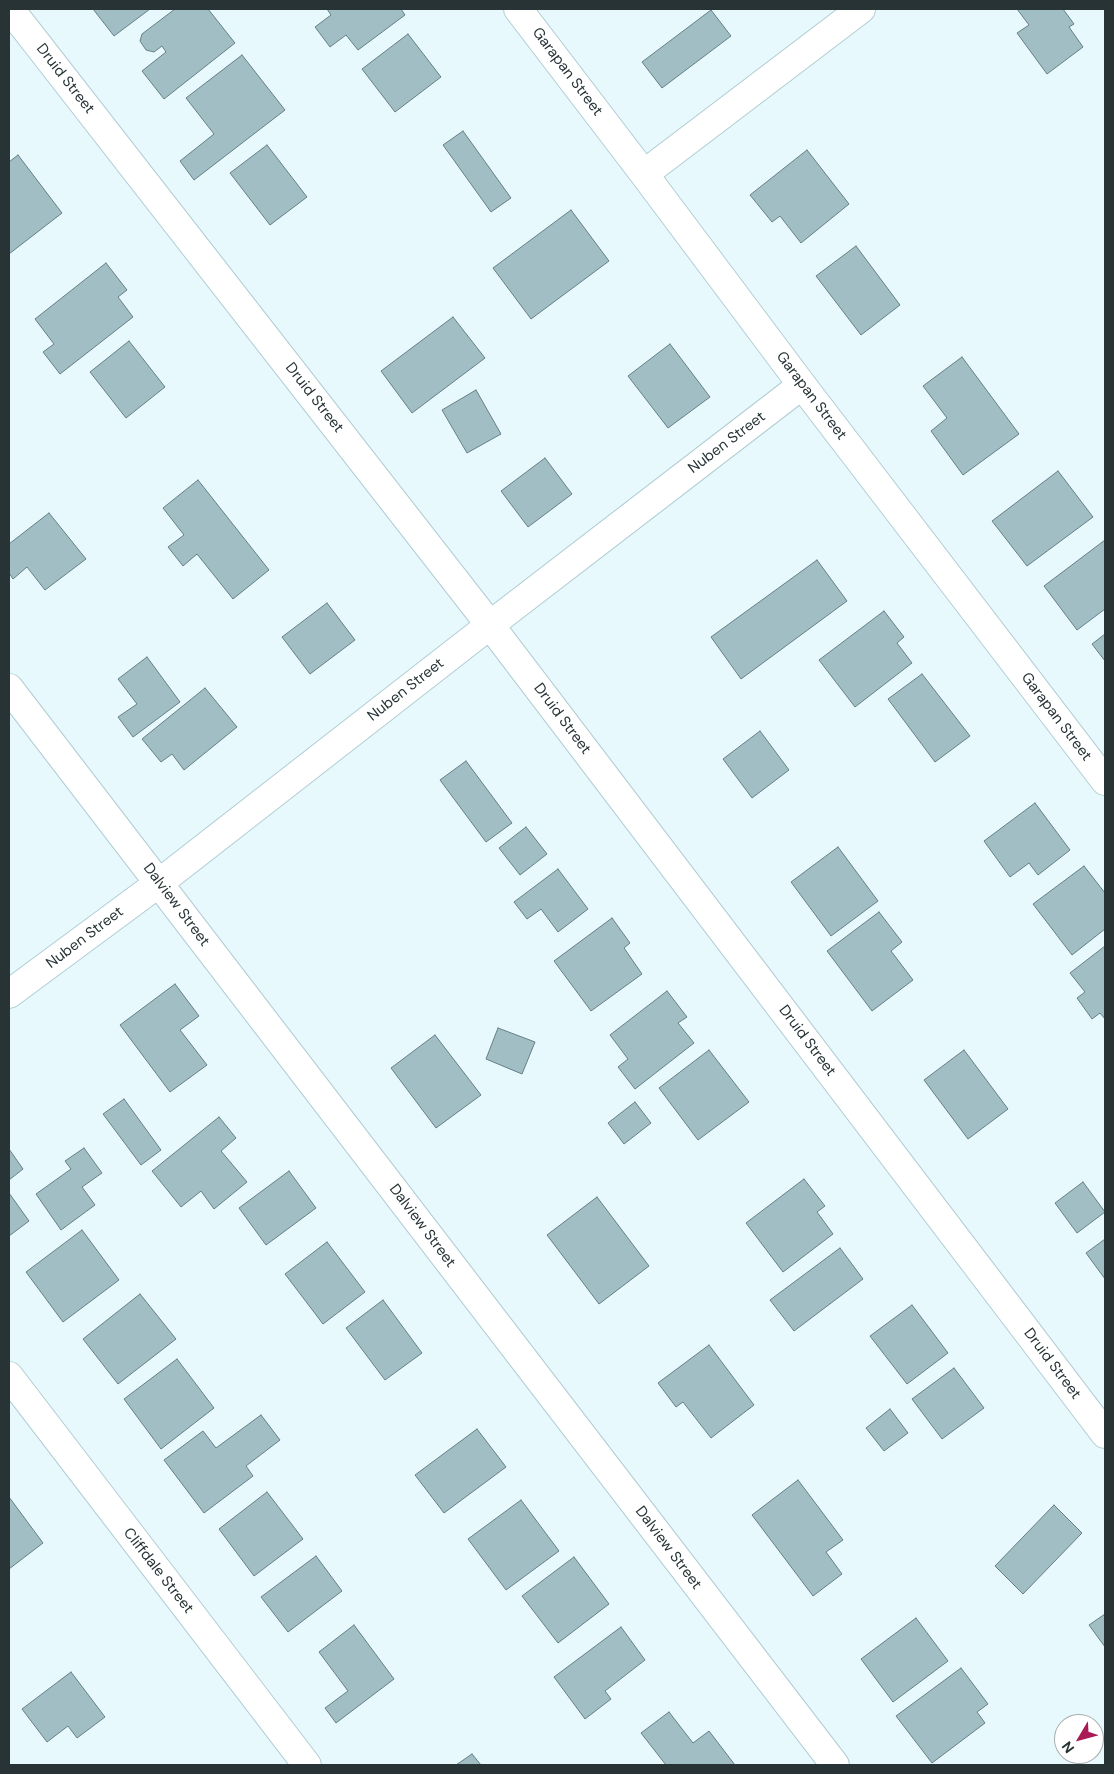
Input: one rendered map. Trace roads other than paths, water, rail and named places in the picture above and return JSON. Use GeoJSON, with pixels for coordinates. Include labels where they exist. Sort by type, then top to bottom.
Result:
{"type":"FeatureCollection","features":[{"type":"Feature","properties":{"kind":"street","name":"Druid Street"},"geometry":{"type":"LineString","coordinates":[[10,9],[490,625],[1105,1434]]}},
{"type":"Feature","properties":{"kind":"street","name":"Garapan Street"},"geometry":{"type":"LineString","coordinates":[[518,9],[802,385],[1105,781]]}},
{"type":"Feature","properties":{"kind":"street"},"geometry":{"type":"LineString","coordinates":[[644,174],[861,9]]}},
{"type":"Feature","properties":{"kind":"street","name":"Nuben Street"},"geometry":{"type":"LineString","coordinates":[[9,994],[159,883],[802,385]]}},
{"type":"Feature","properties":{"kind":"street","name":"Dalview Street"},"geometry":{"type":"LineString","coordinates":[[9,688],[835,1765]]}},
{"type":"Feature","properties":{"kind":"street","name":"Cliffdale Street"},"geometry":{"type":"LineString","coordinates":[[9,1376],[308,1765]]}}]}
